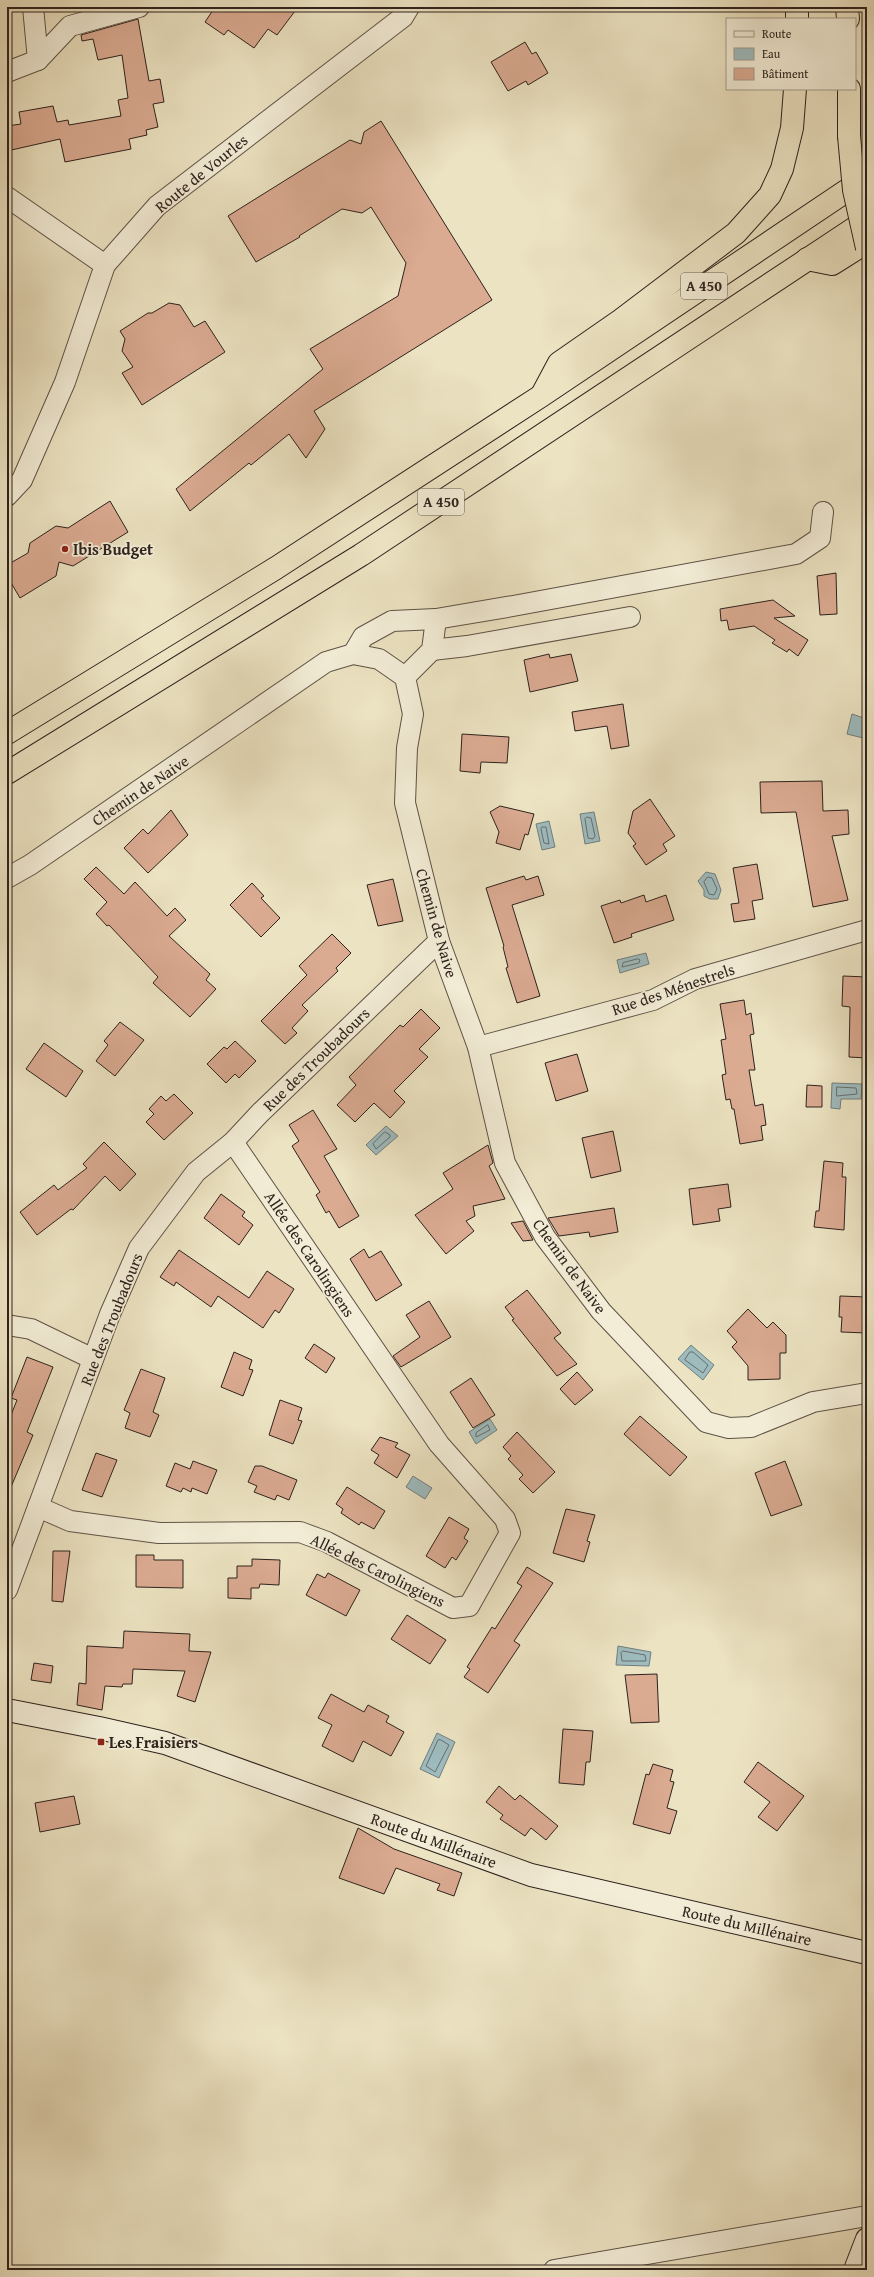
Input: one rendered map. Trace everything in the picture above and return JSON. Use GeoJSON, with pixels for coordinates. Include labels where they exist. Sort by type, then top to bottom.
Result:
{"type":"FeatureCollection","features":[{"type":"Feature","properties":{"kind":"highway"},"geometry":{"type":"LineString","coordinates":[[797,7],[797,18]]}},
{"type":"Feature","properties":{"kind":"highway"},"geometry":{"type":"LineString","coordinates":[[847,7],[848,18]]}},
{"type":"Feature","properties":{"kind":"highway"},"geometry":{"type":"LineString","coordinates":[[541,396],[559,362],[621,320],[736,233],[770,195],[782,169],[792,128],[795,90]]}},
{"type":"Feature","properties":{"kind":"highway"},"geometry":{"type":"LineString","coordinates":[[849,90],[849,136],[854,190],[867,248]]}},
{"type":"Feature","properties":{"kind":"highway","name":"A 450"},"geometry":{"type":"LineString","coordinates":[[7,733],[276,568],[541,396],[867,177]]}},
{"type":"Feature","properties":{"kind":"highway","name":"A 450"},"geometry":{"type":"LineString","coordinates":[[7,773],[361,555],[867,220]]}},
{"type":"Feature","properties":{"kind":"highway"},"geometry":{"type":"LineString","coordinates":[[807,259],[832,264],[867,242]]}},
{"type":"Feature","properties":{"kind":"street"},"geometry":{"type":"LineString","coordinates":[[7,72],[38,60],[70,26],[139,7]]}},
{"type":"Feature","properties":{"kind":"street","name":"Route de Vourles"},"geometry":{"type":"LineString","coordinates":[[7,496],[22,480],[65,382],[105,265],[158,206],[403,17],[409,7]]}},
{"type":"Feature","properties":{"kind":"street"},"geometry":{"type":"LineString","coordinates":[[33,8],[38,60]]}},
{"type":"Feature","properties":{"kind":"street"},"geometry":{"type":"LineString","coordinates":[[7,197],[105,265]]}},
{"type":"Feature","properties":{"kind":"street"},"geometry":{"type":"LineString","coordinates":[[353,654],[363,637],[392,621],[436,619],[796,554],[820,538],[824,512]]}},
{"type":"Feature","properties":{"kind":"street"},"geometry":{"type":"LineString","coordinates":[[432,650],[466,646],[630,617]]}},
{"type":"Feature","properties":{"kind":"street"},"geometry":{"type":"LineString","coordinates":[[405,677],[432,650],[436,619]]}},
{"type":"Feature","properties":{"kind":"street","name":"Chemin de Naive"},"geometry":{"type":"LineString","coordinates":[[7,878],[30,865],[326,662],[353,654],[379,660],[405,677],[413,714],[407,748],[405,803],[439,941],[478,1047],[504,1163],[546,1237],[601,1311],[706,1422],[730,1428],[751,1427],[813,1402],[867,1393]]}},
{"type":"Feature","properties":{"kind":"street","name":"Rue des Ménestrels"},"geometry":{"type":"LineString","coordinates":[[478,1047],[652,1000],[695,979],[867,930]]}},
{"type":"Feature","properties":{"kind":"street","name":"Rue des Troubadours"},"geometry":{"type":"LineString","coordinates":[[7,1590],[110,1314],[139,1248],[196,1172],[233,1142],[260,1113],[439,941]]}},
{"type":"Feature","properties":{"kind":"street","name":"Allée des Carolingiens"},"geometry":{"type":"LineString","coordinates":[[38,1507],[70,1521],[159,1533],[300,1532],[327,1542],[453,1608],[469,1606],[510,1533],[504,1520],[439,1444],[233,1142]]}},
{"type":"Feature","properties":{"kind":"street"},"geometry":{"type":"LineString","coordinates":[[7,1325],[31,1329],[93,1359]]}},
{"type":"Feature","properties":{"kind":"street","name":"Route du Millénaire"},"geometry":{"type":"LineString","coordinates":[[7,1709],[165,1743],[531,1875],[867,1953]]}},
{"type":"Feature","properties":{"kind":"street"},"geometry":{"type":"LineString","coordinates":[[554,2270],[867,2216]]}},
{"type":"Feature","properties":{"kind":"street"},"geometry":{"type":"LineString","coordinates":[[855,2270],[867,2239]]}},
{"type":"Feature","properties":{"kind":"water"},"geometry":{"type":"Polygon","coordinates":[[[852,714],[867,719],[867,739],[847,734],[852,714]]]}},
{"type":"Feature","properties":{"kind":"water"},"geometry":{"type":"Polygon","coordinates":[[[594,812],[600,841],[585,844],[580,814],[594,812]]]}},
{"type":"Feature","properties":{"kind":"water"},"geometry":{"type":"Polygon","coordinates":[[[549,821],[555,847],[542,850],[536,824],[549,821]]]}},
{"type":"Feature","properties":{"kind":"water"},"geometry":{"type":"Polygon","coordinates":[[[706,872],[715,874],[721,890],[718,899],[710,899],[704,896],[704,890],[698,881],[706,872]]]}},
{"type":"Feature","properties":{"kind":"water"},"geometry":{"type":"Polygon","coordinates":[[[646,953],[649,964],[620,973],[617,960],[646,953]]]}},
{"type":"Feature","properties":{"kind":"water"},"geometry":{"type":"Polygon","coordinates":[[[832,1083],[862,1084],[861,1099],[841,1099],[840,1109],[831,1108],[832,1083]]]}},
{"type":"Feature","properties":{"kind":"water"},"geometry":{"type":"Polygon","coordinates":[[[386,1126],[398,1136],[376,1155],[366,1145],[386,1126]]]}},
{"type":"Feature","properties":{"kind":"water"},"geometry":{"type":"Polygon","coordinates":[[[691,1345],[714,1365],[703,1380],[678,1359],[691,1345]]]}},
{"type":"Feature","properties":{"kind":"water"},"geometry":{"type":"Polygon","coordinates":[[[490,1419],[497,1430],[476,1444],[469,1432],[490,1419]]]}},
{"type":"Feature","properties":{"kind":"water"},"geometry":{"type":"Polygon","coordinates":[[[413,1476],[432,1488],[425,1499],[406,1487],[413,1476]]]}},
{"type":"Feature","properties":{"kind":"water"},"geometry":{"type":"Polygon","coordinates":[[[618,1646],[651,1652],[649,1666],[616,1665],[618,1646]]]}},
{"type":"Feature","properties":{"kind":"water"},"geometry":{"type":"Polygon","coordinates":[[[437,1733],[455,1742],[439,1778],[420,1769],[437,1733]]]}},
{"type":"Feature","properties":{"kind":"building"},"geometry":{"type":"Polygon","coordinates":[[[215,7],[298,7],[277,35],[268,29],[254,48],[228,30],[224,35],[205,22],[215,7]]]}},
{"type":"Feature","properties":{"kind":"building"},"geometry":{"type":"Polygon","coordinates":[[[138,19],[149,81],[160,79],[164,102],[153,104],[158,127],[146,130],[147,135],[129,139],[131,149],[65,162],[60,139],[7,151],[7,126],[21,124],[19,112],[53,106],[57,122],[68,120],[69,125],[121,116],[118,100],[128,98],[122,55],[98,60],[93,39],[82,41],[81,35],[138,19]]]}},
{"type":"Feature","properties":{"kind":"building"},"geometry":{"type":"Polygon","coordinates":[[[525,42],[532,54],[536,52],[548,73],[528,85],[526,81],[508,91],[491,62],[525,42]]]}},
{"type":"Feature","properties":{"kind":"building"},"geometry":{"type":"Polygon","coordinates":[[[381,121],[492,300],[314,411],[325,429],[306,458],[289,434],[251,465],[249,463],[190,511],[176,489],[323,369],[310,349],[398,296],[406,263],[371,207],[362,213],[342,209],[299,236],[300,237],[256,262],[228,216],[350,140],[361,144],[364,132],[381,121]]]}},
{"type":"Feature","properties":{"kind":"building"},"geometry":{"type":"Polygon","coordinates":[[[169,303],[180,305],[194,327],[205,321],[225,352],[142,405],[122,373],[133,367],[122,351],[125,339],[120,331],[148,313],[152,313],[169,303]]]}},
{"type":"Feature","properties":{"kind":"building","name":"Ibis Budget"},"geometry":{"type":"Polygon","coordinates":[[[110,501],[128,532],[73,566],[59,562],[56,576],[20,598],[7,576],[7,565],[28,553],[30,543],[56,526],[68,528],[110,501]]]}},
{"type":"Feature","properties":{"kind":"building"},"geometry":{"type":"Polygon","coordinates":[[[836,573],[837,614],[820,615],[817,576],[836,573]]]}},
{"type":"Feature","properties":{"kind":"building"},"geometry":{"type":"Polygon","coordinates":[[[773,600],[795,616],[774,618],[808,640],[798,656],[789,649],[787,652],[772,643],[775,640],[754,626],[729,630],[727,620],[721,621],[720,609],[773,600]]]}},
{"type":"Feature","properties":{"kind":"building"},"geometry":{"type":"Polygon","coordinates":[[[549,654],[550,658],[571,654],[578,681],[530,692],[524,660],[549,654]]]}},
{"type":"Feature","properties":{"kind":"building"},"geometry":{"type":"Polygon","coordinates":[[[623,704],[629,746],[611,749],[607,726],[575,731],[572,712],[623,704]]]}},
{"type":"Feature","properties":{"kind":"building"},"geometry":{"type":"Polygon","coordinates":[[[462,734],[509,737],[507,763],[481,762],[480,773],[460,771],[462,734]]]}},
{"type":"Feature","properties":{"kind":"building"},"geometry":{"type":"Polygon","coordinates":[[[822,781],[823,811],[848,810],[849,834],[832,836],[848,900],[813,907],[796,812],[761,813],[760,782],[822,781]]]}},
{"type":"Feature","properties":{"kind":"building"},"geometry":{"type":"Polygon","coordinates":[[[650,799],[675,836],[663,844],[667,851],[646,865],[633,846],[636,844],[628,833],[633,811],[650,799]]]}},
{"type":"Feature","properties":{"kind":"building"},"geometry":{"type":"Polygon","coordinates":[[[500,806],[534,814],[528,835],[525,834],[520,850],[496,843],[499,832],[490,812],[500,806]]]}},
{"type":"Feature","properties":{"kind":"building"},"geometry":{"type":"Polygon","coordinates":[[[171,810],[188,835],[148,873],[124,848],[143,829],[148,834],[171,810]]]}},
{"type":"Feature","properties":{"kind":"building"},"geometry":{"type":"Polygon","coordinates":[[[757,864],[763,899],[752,901],[755,919],[734,922],[731,904],[739,903],[733,868],[757,864]]]}},
{"type":"Feature","properties":{"kind":"building"},"geometry":{"type":"Polygon","coordinates":[[[96,867],[124,894],[135,882],[167,916],[175,908],[186,920],[169,936],[210,974],[206,980],[216,989],[190,1017],[153,983],[158,977],[109,925],[107,926],[96,914],[107,902],[84,879],[96,867]]]}},
{"type":"Feature","properties":{"kind":"building"},"geometry":{"type":"Polygon","coordinates":[[[524,876],[526,880],[538,876],[544,895],[512,905],[540,996],[517,1003],[506,968],[508,967],[504,946],[486,888],[524,876]]]}},
{"type":"Feature","properties":{"kind":"building"},"geometry":{"type":"Polygon","coordinates":[[[393,879],[403,921],[378,926],[367,885],[393,879]]]}},
{"type":"Feature","properties":{"kind":"building"},"geometry":{"type":"Polygon","coordinates":[[[252,883],[264,896],[261,898],[280,918],[261,937],[230,905],[252,883]]]}},
{"type":"Feature","properties":{"kind":"building"},"geometry":{"type":"Polygon","coordinates":[[[644,895],[646,902],[666,895],[674,920],[631,934],[632,937],[614,943],[601,906],[620,900],[621,903],[644,895]]]}},
{"type":"Feature","properties":{"kind":"building"},"geometry":{"type":"Polygon","coordinates":[[[332,934],[351,953],[336,968],[338,971],[302,1005],[308,1011],[292,1028],[297,1033],[285,1044],[261,1021],[307,975],[299,966],[332,934]]]}},
{"type":"Feature","properties":{"kind":"building"},"geometry":{"type":"Polygon","coordinates":[[[843,976],[867,977],[867,1058],[849,1057],[850,1007],[842,1006],[843,976]]]}},
{"type":"Feature","properties":{"kind":"building"},"geometry":{"type":"Polygon","coordinates":[[[744,1000],[746,1015],[751,1013],[754,1034],[750,1035],[755,1070],[749,1070],[755,1106],[763,1104],[766,1125],[761,1126],[763,1140],[740,1144],[734,1109],[732,1109],[730,1099],[726,1100],[722,1075],[726,1074],[721,1040],[726,1039],[720,1004],[744,1000]]]}},
{"type":"Feature","properties":{"kind":"building"},"geometry":{"type":"Polygon","coordinates":[[[421,1009],[440,1028],[419,1049],[428,1057],[394,1091],[405,1102],[390,1118],[374,1103],[355,1122],[337,1105],[356,1085],[349,1077],[400,1025],[403,1027],[421,1009]]]}},
{"type":"Feature","properties":{"kind":"building"},"geometry":{"type":"Polygon","coordinates":[[[120,1022],[144,1040],[115,1076],[96,1061],[108,1045],[104,1041],[120,1022]]]}},
{"type":"Feature","properties":{"kind":"building"},"geometry":{"type":"Polygon","coordinates":[[[235,1041],[256,1061],[239,1078],[235,1074],[226,1083],[207,1064],[224,1047],[227,1049],[235,1041]]]}},
{"type":"Feature","properties":{"kind":"building"},"geometry":{"type":"Polygon","coordinates":[[[44,1043],[83,1071],[66,1097],[26,1069],[44,1043]]]}},
{"type":"Feature","properties":{"kind":"building"},"geometry":{"type":"Polygon","coordinates":[[[577,1054],[588,1091],[556,1101],[545,1063],[577,1054]]]}},
{"type":"Feature","properties":{"kind":"building"},"geometry":{"type":"Polygon","coordinates":[[[807,1085],[822,1086],[822,1107],[806,1107],[807,1085]]]}},
{"type":"Feature","properties":{"kind":"building"},"geometry":{"type":"Polygon","coordinates":[[[174,1094],[193,1113],[164,1140],[146,1122],[154,1114],[149,1109],[161,1096],[166,1101],[174,1094]]]}},
{"type":"Feature","properties":{"kind":"building"},"geometry":{"type":"Polygon","coordinates":[[[313,1110],[337,1149],[324,1156],[359,1216],[339,1228],[329,1211],[326,1213],[316,1195],[320,1192],[292,1146],[299,1141],[289,1125],[313,1110]]]}},
{"type":"Feature","properties":{"kind":"building"},"geometry":{"type":"Polygon","coordinates":[[[613,1131],[621,1171],[591,1178],[582,1138],[613,1131]]]}},
{"type":"Feature","properties":{"kind":"building"},"geometry":{"type":"Polygon","coordinates":[[[104,1142],[136,1174],[120,1191],[105,1176],[73,1210],[71,1209],[37,1235],[20,1212],[54,1185],[58,1190],[87,1168],[83,1164],[104,1142]]]}},
{"type":"Feature","properties":{"kind":"building"},"geometry":{"type":"Polygon","coordinates":[[[488,1145],[493,1163],[489,1166],[505,1199],[473,1206],[475,1216],[466,1221],[474,1231],[446,1254],[415,1215],[453,1189],[443,1173],[488,1145]]]}},
{"type":"Feature","properties":{"kind":"building"},"geometry":{"type":"Polygon","coordinates":[[[824,1161],[843,1163],[842,1177],[846,1177],[844,1230],[814,1227],[816,1211],[819,1211],[824,1161]]]}},
{"type":"Feature","properties":{"kind":"building"},"geometry":{"type":"Polygon","coordinates":[[[728,1184],[731,1207],[718,1209],[720,1221],[693,1225],[689,1189],[728,1184]]]}},
{"type":"Feature","properties":{"kind":"building"},"geometry":{"type":"Polygon","coordinates":[[[221,1194],[245,1212],[242,1216],[253,1225],[239,1245],[204,1218],[221,1194]]]}},
{"type":"Feature","properties":{"kind":"building"},"geometry":{"type":"Polygon","coordinates":[[[614,1208],[618,1232],[590,1237],[589,1232],[559,1236],[548,1218],[614,1208]]]}},
{"type":"Feature","properties":{"kind":"building"},"geometry":{"type":"Polygon","coordinates":[[[523,1221],[533,1240],[523,1241],[511,1223],[523,1221]]]}},
{"type":"Feature","properties":{"kind":"building"},"geometry":{"type":"Polygon","coordinates":[[[364,1249],[369,1258],[381,1251],[402,1285],[376,1301],[350,1259],[364,1249]]]}},
{"type":"Feature","properties":{"kind":"building"},"geometry":{"type":"Polygon","coordinates":[[[179,1250],[249,1298],[267,1271],[294,1289],[279,1313],[275,1310],[263,1328],[218,1296],[211,1307],[176,1282],[174,1286],[160,1277],[179,1250]]]}},
{"type":"Feature","properties":{"kind":"building"},"geometry":{"type":"Polygon","coordinates":[[[527,1290],[561,1333],[554,1338],[577,1364],[557,1376],[512,1320],[514,1319],[505,1307],[527,1290]]]}},
{"type":"Feature","properties":{"kind":"building"},"geometry":{"type":"Polygon","coordinates":[[[840,1296],[867,1297],[867,1333],[841,1332],[842,1317],[839,1317],[840,1296]]]}},
{"type":"Feature","properties":{"kind":"building"},"geometry":{"type":"Polygon","coordinates":[[[429,1301],[451,1337],[401,1367],[393,1356],[420,1337],[406,1315],[429,1301]]]}},
{"type":"Feature","properties":{"kind":"building"},"geometry":{"type":"Polygon","coordinates":[[[748,1309],[767,1328],[773,1322],[786,1335],[786,1353],[780,1353],[780,1379],[748,1380],[748,1366],[732,1347],[737,1342],[727,1331],[748,1309]]]}},
{"type":"Feature","properties":{"kind":"building"},"geometry":{"type":"Polygon","coordinates":[[[314,1344],[335,1358],[326,1373],[305,1358],[314,1344]]]}},
{"type":"Feature","properties":{"kind":"building"},"geometry":{"type":"Polygon","coordinates":[[[234,1352],[252,1360],[249,1369],[253,1370],[243,1396],[221,1387],[234,1352]]]}},
{"type":"Feature","properties":{"kind":"building"},"geometry":{"type":"Polygon","coordinates":[[[27,1357],[53,1367],[27,1432],[33,1435],[8,1494],[7,1425],[17,1400],[11,1398],[27,1357]]]}},
{"type":"Feature","properties":{"kind":"building"},"geometry":{"type":"Polygon","coordinates":[[[141,1369],[165,1378],[153,1412],[159,1415],[150,1437],[125,1428],[130,1413],[124,1410],[141,1369]]]}},
{"type":"Feature","properties":{"kind":"building"},"geometry":{"type":"Polygon","coordinates":[[[577,1372],[593,1390],[575,1405],[560,1389],[577,1372]]]}},
{"type":"Feature","properties":{"kind":"building"},"geometry":{"type":"Polygon","coordinates":[[[471,1378],[495,1415],[473,1428],[450,1392],[471,1378]]]}},
{"type":"Feature","properties":{"kind":"building"},"geometry":{"type":"Polygon","coordinates":[[[280,1400],[302,1408],[298,1420],[302,1421],[293,1444],[269,1435],[280,1400]]]}},
{"type":"Feature","properties":{"kind":"building"},"geometry":{"type":"Polygon","coordinates":[[[640,1416],[687,1457],[670,1476],[624,1434],[640,1416]]]}},
{"type":"Feature","properties":{"kind":"building"},"geometry":{"type":"Polygon","coordinates":[[[517,1432],[555,1472],[533,1493],[519,1479],[523,1475],[508,1459],[511,1456],[503,1447],[517,1432]]]}},
{"type":"Feature","properties":{"kind":"building"},"geometry":{"type":"Polygon","coordinates":[[[380,1437],[398,1443],[395,1447],[410,1455],[397,1478],[374,1463],[379,1455],[371,1450],[380,1437]]]}},
{"type":"Feature","properties":{"kind":"building"},"geometry":{"type":"Polygon","coordinates":[[[96,1453],[117,1460],[102,1497],[82,1490],[96,1453]]]}},
{"type":"Feature","properties":{"kind":"building"},"geometry":{"type":"Polygon","coordinates":[[[193,1461],[217,1470],[207,1494],[192,1488],[191,1492],[183,1488],[181,1492],[166,1486],[175,1463],[190,1469],[193,1461]]]}},
{"type":"Feature","properties":{"kind":"building"},"geometry":{"type":"Polygon","coordinates":[[[785,1461],[802,1505],[771,1516],[755,1473],[785,1461]]]}},
{"type":"Feature","properties":{"kind":"building"},"geometry":{"type":"Polygon","coordinates":[[[255,1466],[262,1466],[297,1480],[289,1500],[277,1495],[275,1500],[254,1492],[257,1486],[248,1482],[255,1466]]]}},
{"type":"Feature","properties":{"kind":"building"},"geometry":{"type":"Polygon","coordinates":[[[347,1487],[385,1511],[374,1529],[361,1522],[359,1525],[341,1513],[343,1509],[336,1504],[347,1487]]]}},
{"type":"Feature","properties":{"kind":"building"},"geometry":{"type":"Polygon","coordinates":[[[566,1509],[595,1515],[587,1541],[590,1542],[584,1562],[553,1553],[566,1509]]]}},
{"type":"Feature","properties":{"kind":"building"},"geometry":{"type":"Polygon","coordinates":[[[449,1517],[469,1529],[464,1538],[468,1541],[456,1560],[452,1557],[445,1568],[426,1556],[449,1517]]]}},
{"type":"Feature","properties":{"kind":"building"},"geometry":{"type":"Polygon","coordinates":[[[53,1551],[70,1551],[63,1602],[52,1601],[53,1551]]]}},
{"type":"Feature","properties":{"kind":"building"},"geometry":{"type":"Polygon","coordinates":[[[136,1555],[154,1555],[154,1560],[183,1560],[183,1588],[136,1587],[136,1555]]]}},
{"type":"Feature","properties":{"kind":"building"},"geometry":{"type":"Polygon","coordinates":[[[252,1559],[280,1560],[279,1585],[260,1584],[259,1588],[251,1588],[251,1599],[228,1598],[228,1578],[237,1578],[237,1566],[252,1566],[252,1559]]]}},
{"type":"Feature","properties":{"kind":"building"},"geometry":{"type":"Polygon","coordinates":[[[527,1567],[553,1583],[514,1641],[520,1645],[488,1693],[464,1677],[470,1669],[467,1667],[492,1627],[495,1629],[522,1586],[517,1583],[527,1567]]]}},
{"type":"Feature","properties":{"kind":"building"},"geometry":{"type":"Polygon","coordinates":[[[328,1573],[360,1590],[346,1616],[306,1595],[317,1574],[325,1578],[328,1573]]]}},
{"type":"Feature","properties":{"kind":"building"},"geometry":{"type":"Polygon","coordinates":[[[407,1615],[446,1640],[430,1664],[391,1639],[407,1615]]]}},
{"type":"Feature","properties":{"kind":"building"},"geometry":{"type":"Polygon","coordinates":[[[124,1631],[190,1634],[189,1651],[211,1652],[195,1702],[177,1696],[185,1671],[133,1669],[132,1684],[123,1684],[122,1687],[105,1686],[102,1710],[77,1705],[79,1683],[86,1684],[87,1646],[123,1648],[124,1631]]]}},
{"type":"Feature","properties":{"kind":"building"},"geometry":{"type":"Polygon","coordinates":[[[34,1663],[53,1666],[51,1683],[31,1680],[34,1663]]]}},
{"type":"Feature","properties":{"kind":"building"},"geometry":{"type":"Polygon","coordinates":[[[657,1674],[659,1722],[631,1723],[625,1675],[657,1674]]]}},
{"type":"Feature","properties":{"kind":"building"},"geometry":{"type":"Polygon","coordinates":[[[331,1694],[364,1712],[368,1705],[389,1716],[386,1722],[404,1732],[391,1756],[363,1741],[353,1762],[322,1746],[332,1725],[318,1718],[331,1694]]]}},
{"type":"Feature","properties":{"kind":"building"},"geometry":{"type":"Polygon","coordinates":[[[563,1729],[593,1731],[590,1762],[586,1762],[584,1785],[559,1783],[563,1729]]]}},
{"type":"Feature","properties":{"kind":"building"},"geometry":{"type":"Polygon","coordinates":[[[758,1762],[804,1796],[777,1831],[758,1817],[770,1802],[744,1782],[758,1762]]]}},
{"type":"Feature","properties":{"kind":"building"},"geometry":{"type":"Polygon","coordinates":[[[653,1764],[673,1770],[670,1781],[674,1782],[667,1808],[677,1811],[670,1834],[633,1824],[646,1774],[649,1775],[653,1764]]]}},
{"type":"Feature","properties":{"kind":"building"},"geometry":{"type":"Polygon","coordinates":[[[499,1786],[515,1800],[520,1795],[558,1826],[546,1840],[531,1828],[525,1836],[500,1819],[503,1815],[486,1802],[499,1786]]]}},
{"type":"Feature","properties":{"kind":"building"},"geometry":{"type":"Polygon","coordinates":[[[74,1796],[80,1824],[40,1832],[35,1803],[74,1796]]]}},
{"type":"Feature","properties":{"kind":"building"},"geometry":{"type":"Polygon","coordinates":[[[358,1828],[394,1849],[462,1873],[454,1896],[437,1890],[440,1884],[396,1868],[384,1894],[339,1878],[358,1828]]]}},
{"type":"Feature","properties":{"kind":"place","name":"Ibis Budget"},"geometry":{"type":"Point","coordinates":[65,549]}},
{"type":"Feature","properties":{"kind":"place","name":"Les Fraisiers"},"geometry":{"type":"Point","coordinates":[101,1742]}}]}
